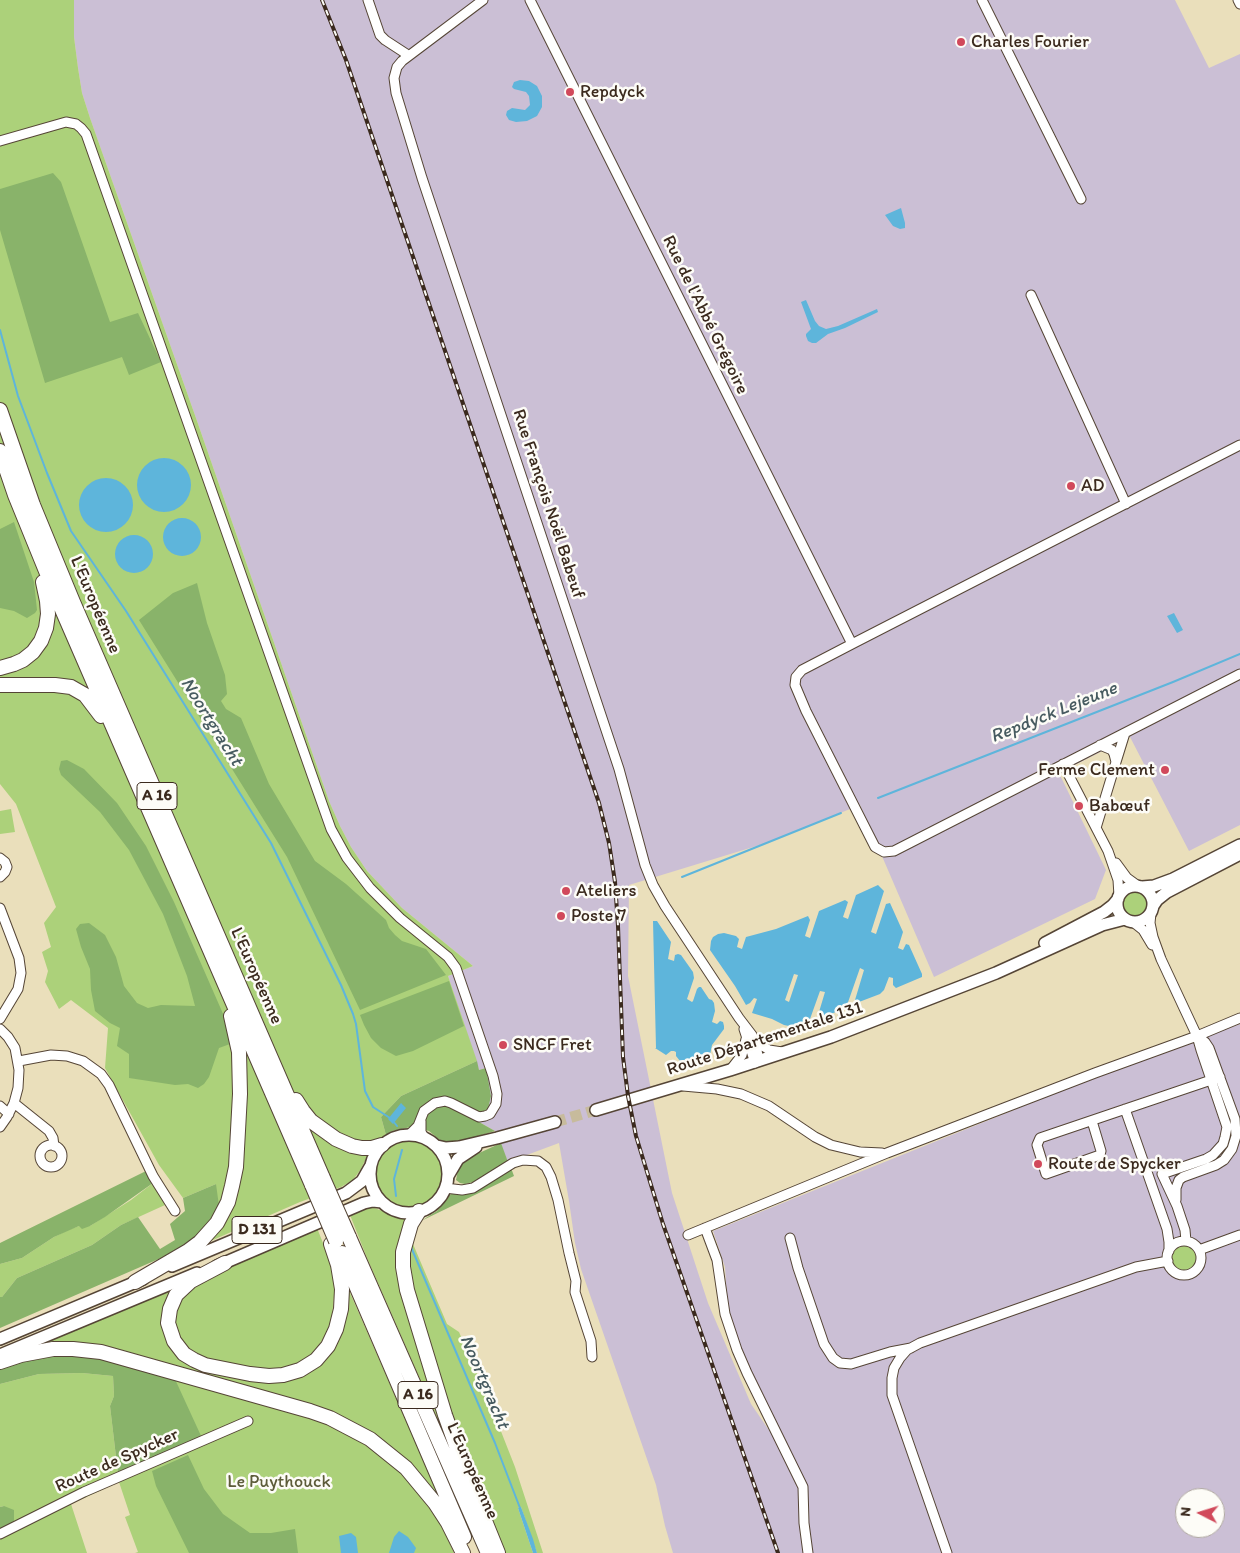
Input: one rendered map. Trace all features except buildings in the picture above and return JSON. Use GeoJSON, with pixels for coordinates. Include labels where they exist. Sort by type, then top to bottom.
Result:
{"type":"FeatureCollection","features":[{"type":"Feature","properties":{"kind":"highway","name":"L'Européenne"},"geometry":{"type":"LineString","coordinates":[[0,410],[33,505],[73,602],[255,1020],[315,1184],[471,1553]]}},
{"type":"Feature","properties":{"kind":"highway","name":"L'Européenne"},"geometry":{"type":"LineString","coordinates":[[0,451],[11,484],[57,598],[281,1113],[315,1184]]}},
{"type":"Feature","properties":{"kind":"highway"},"geometry":{"type":"LineString","coordinates":[[0,668],[17,663],[35,649],[44,634],[48,614],[43,581],[26,539],[11,484]]}},
{"type":"Feature","properties":{"kind":"highway"},"geometry":{"type":"LineString","coordinates":[[0,685],[61,685],[75,689],[85,695],[102,717],[154,822]]}},
{"type":"Feature","properties":{"kind":"highway"},"geometry":{"type":"LineString","coordinates":[[134,1282],[188,1251],[207,1236],[222,1215],[234,1182],[240,1094],[239,1052],[233,1023],[206,942]]}},
{"type":"Feature","properties":{"kind":"highway"},"geometry":{"type":"LineString","coordinates":[[255,1020],[301,1108],[311,1121],[332,1137],[348,1144],[365,1148],[382,1145]]}},
{"type":"Feature","properties":{"kind":"highway"},"geometry":{"type":"LineString","coordinates":[[419,1211],[408,1232],[404,1248],[403,1267],[406,1286],[432,1375],[460,1456],[498,1553]]}},
{"type":"Feature","properties":{"kind":"highway","name":"L'Européenne"},"geometry":{"type":"LineString","coordinates":[[339,1241],[488,1553]]}},
{"type":"Feature","properties":{"kind":"highway"},"geometry":{"type":"LineString","coordinates":[[225,1262],[191,1281],[176,1295],[168,1319],[169,1330],[174,1341],[184,1354],[205,1365],[255,1375],[283,1375],[300,1370],[316,1360],[328,1346],[336,1329],[341,1309],[342,1289],[338,1265],[339,1241]]}},
{"type":"Feature","properties":{"kind":"highway"},"geometry":{"type":"LineString","coordinates":[[0,1362],[20,1355],[52,1349],[101,1352],[330,1418],[370,1439],[406,1468],[419,1482],[446,1519],[463,1553]]}},
{"type":"Feature","properties":{"kind":"main road"},"geometry":{"type":"LineString","coordinates":[[1240,845],[1173,879],[1154,886],[1128,887],[1118,897],[1118,910],[1129,921],[1143,920],[1159,898],[1167,892],[1240,854]]}},
{"type":"Feature","properties":{"kind":"main road"},"geometry":{"type":"LineString","coordinates":[[1140,887],[1150,894],[1152,910]]}},
{"type":"Feature","properties":{"kind":"main road","name":"Route Départementale 131"},"geometry":{"type":"LineString","coordinates":[[943,994],[1096,917],[1111,908],[1118,897]]}},
{"type":"Feature","properties":{"kind":"main road","name":"Route Départementale 131"},"geometry":{"type":"LineString","coordinates":[[596,1110],[757,1062],[862,1026],[1001,971],[1102,925],[1129,921]]}},
{"type":"Feature","properties":{"kind":"main road"},"geometry":{"type":"LineString","coordinates":[[497,1138],[461,1156],[452,1168],[441,1196],[428,1208],[410,1213],[389,1208],[382,1202],[372,1186],[370,1167],[375,1154],[382,1145],[393,1138],[410,1134],[424,1137],[437,1146],[456,1148],[555,1122]]}},
{"type":"Feature","properties":{"kind":"main road"},"geometry":{"type":"LineString","coordinates":[[437,1146],[446,1162],[447,1182]]}},
{"type":"Feature","properties":{"kind":"main road","name":"D 131"},"geometry":{"type":"LineString","coordinates":[[0,1339],[346,1193],[362,1181],[370,1167]]}},
{"type":"Feature","properties":{"kind":"main road","name":"D 131"},"geometry":{"type":"LineString","coordinates":[[0,1355],[364,1203],[371,1201],[382,1202]]}},
{"type":"Feature","properties":{"kind":"street"},"geometry":{"type":"LineString","coordinates":[[368,0],[380,35],[408,56],[483,0]]}},
{"type":"Feature","properties":{"kind":"street","name":"Rue de l'Abbé Grégoire"},"geometry":{"type":"LineString","coordinates":[[530,0],[852,644]]}},
{"type":"Feature","properties":{"kind":"street"},"geometry":{"type":"LineString","coordinates":[[982,0],[1081,199]]}},
{"type":"Feature","properties":{"kind":"street"},"geometry":{"type":"LineString","coordinates":[[1238,0],[1240,4]]}},
{"type":"Feature","properties":{"kind":"street","name":"Rue François Noël Babeuf"},"geometry":{"type":"LineString","coordinates":[[408,56],[402,61],[396,71],[394,82],[396,93],[422,178],[619,769],[644,865],[658,895],[755,1041],[757,1062]]}},
{"type":"Feature","properties":{"kind":"street"},"geometry":{"type":"LineString","coordinates":[[0,141],[66,122],[76,124],[86,134],[331,829],[350,863],[370,888],[396,914],[448,957],[456,968],[490,1065],[497,1101],[490,1114],[485,1116],[476,1116],[454,1104],[445,1102],[430,1106],[424,1111],[416,1129],[410,1134]]}},
{"type":"Feature","properties":{"kind":"street"},"geometry":{"type":"LineString","coordinates":[[1031,295],[1126,504]]}},
{"type":"Feature","properties":{"kind":"street"},"geometry":{"type":"LineString","coordinates":[[1240,445],[802,670],[796,677],[795,685],[872,842],[879,850],[886,852],[894,851],[1240,674]]}},
{"type":"Feature","properties":{"kind":"street"},"geometry":{"type":"LineString","coordinates":[[1096,828],[1124,733]]}},
{"type":"Feature","properties":{"kind":"street"},"geometry":{"type":"LineString","coordinates":[[1100,745],[1107,747],[1113,752],[1115,765]]}},
{"type":"Feature","properties":{"kind":"street"},"geometry":{"type":"LineString","coordinates":[[1063,764],[1108,851],[1127,878],[1140,887]]}},
{"type":"Feature","properties":{"kind":"street"},"geometry":{"type":"LineString","coordinates":[[1108,851],[1118,880],[1118,897]]}},
{"type":"Feature","properties":{"kind":"street"},"geometry":{"type":"LineString","coordinates":[[0,858],[7,867],[0,877]]}},
{"type":"Feature","properties":{"kind":"street"},"geometry":{"type":"LineString","coordinates":[[0,908],[20,962],[21,973],[17,992],[0,1019]]}},
{"type":"Feature","properties":{"kind":"street"},"geometry":{"type":"LineString","coordinates":[[1152,910],[1151,930],[1161,959]]}},
{"type":"Feature","properties":{"kind":"street"},"geometry":{"type":"LineString","coordinates":[[1129,921],[1143,930],[1161,959],[1198,1036],[1201,1050],[1236,1122],[1234,1143],[1228,1155],[1218,1164],[1179,1180],[1176,1192],[1177,1206]]}},
{"type":"Feature","properties":{"kind":"street","name":"Rue François Noël Babeuf"},"geometry":{"type":"LineString","coordinates":[[739,1018],[757,1062]]}},
{"type":"Feature","properties":{"kind":"street"},"geometry":{"type":"LineString","coordinates":[[688,1235],[887,1153],[1095,1073],[1198,1036],[1240,1018]]}},
{"type":"Feature","properties":{"kind":"street"},"geometry":{"type":"LineString","coordinates":[[0,1029],[14,1044],[18,1060],[18,1083],[14,1103],[10,1114],[0,1127]]}},
{"type":"Feature","properties":{"kind":"street"},"geometry":{"type":"LineString","coordinates":[[730,1070],[743,1051],[746,1034]]}},
{"type":"Feature","properties":{"kind":"street"},"geometry":{"type":"LineString","coordinates":[[755,1041],[769,1050],[787,1052]]}},
{"type":"Feature","properties":{"kind":"street"},"geometry":{"type":"LineString","coordinates":[[18,1060],[51,1055],[67,1056],[83,1061],[101,1074],[109,1086],[155,1180],[175,1211]]}},
{"type":"Feature","properties":{"kind":"street"},"geometry":{"type":"LineString","coordinates":[[1092,1121],[1101,1154],[1046,1174],[1037,1148],[1038,1139],[1215,1078]]}},
{"type":"Feature","properties":{"kind":"street"},"geometry":{"type":"LineString","coordinates":[[1184,1241],[1185,1230],[1177,1206],[1162,1174],[1210,1157],[1221,1148],[1227,1130],[1215,1078]]}},
{"type":"Feature","properties":{"kind":"street"},"geometry":{"type":"LineString","coordinates":[[681,1086],[716,1088],[741,1094],[769,1106],[815,1137],[831,1145],[860,1152],[887,1153]]}},
{"type":"Feature","properties":{"kind":"street"},"geometry":{"type":"LineString","coordinates":[[14,1103],[49,1131],[53,1138],[54,1146]]}},
{"type":"Feature","properties":{"kind":"street"},"geometry":{"type":"LineString","coordinates":[[0,1106],[10,1114]]}},
{"type":"Feature","properties":{"kind":"street"},"geometry":{"type":"LineString","coordinates":[[1125,1109],[1167,1229],[1169,1242],[1168,1261],[1170,1267],[1176,1272],[1190,1274],[1200,1264],[1199,1250],[1194,1245],[1173,1236],[1167,1229]]}},
{"type":"Feature","properties":{"kind":"street"},"geometry":{"type":"LineString","coordinates":[[422,1116],[421,1129],[424,1137]]}},
{"type":"Feature","properties":{"kind":"street"},"geometry":{"type":"LineString","coordinates":[[447,1182],[462,1190],[473,1188],[514,1163],[523,1160],[538,1161],[546,1167],[551,1176],[558,1200],[568,1253],[576,1282],[576,1292],[591,1341],[592,1357]]}},
{"type":"Feature","properties":{"kind":"street"},"geometry":{"type":"LineString","coordinates":[[706,1228],[718,1264],[725,1314],[735,1346],[746,1373],[803,1487],[804,1523],[808,1553]]}},
{"type":"Feature","properties":{"kind":"street"},"geometry":{"type":"LineString","coordinates":[[1199,1250],[1240,1235]]}},
{"type":"Feature","properties":{"kind":"street"},"geometry":{"type":"LineString","coordinates":[[790,1238],[818,1326],[827,1350],[833,1358],[840,1363],[853,1364],[890,1352],[911,1348]]}},
{"type":"Feature","properties":{"kind":"street"},"geometry":{"type":"LineString","coordinates":[[1169,1251],[1173,1245],[1184,1241]]}},
{"type":"Feature","properties":{"kind":"street"},"geometry":{"type":"LineString","coordinates":[[947,1553],[892,1395],[894,1368],[902,1355],[920,1343],[1136,1267],[1168,1261]]}},
{"type":"Feature","properties":{"kind":"street","name":"Route de Spycker"},"geometry":{"type":"LineString","coordinates":[[0,1534],[84,1492],[248,1421]]}},
{"type":"Feature","properties":{"kind":"shaded area"},"geometry":{"type":"Polygon","coordinates":[[[74,0],[1175,0],[1209,68],[1240,54],[1240,825],[1189,851],[1130,737],[1059,773],[1106,870],[1095,899],[934,977],[860,805],[763,844],[629,885],[628,976],[672,1193],[708,1303],[751,1404],[806,1484],[747,1365],[731,1323],[725,1267],[713,1231],[1066,1089],[1240,1024],[1240,1553],[673,1553],[656,1485],[581,1269],[559,1143],[508,1162],[495,1131],[479,1122],[488,1109],[486,1068],[479,1070],[448,976],[473,966],[402,908],[367,871],[340,826],[329,801],[90,118],[82,93],[74,37],[74,0]]]}},
{"type":"Feature","properties":{"kind":"green space"},"geometry":{"type":"Polygon","coordinates":[[[0,0],[74,0],[74,37],[82,93],[329,801],[351,847],[367,871],[402,908],[473,966],[448,976],[477,1061],[401,1096],[381,1117],[386,1135],[373,1143],[361,1169],[353,1180],[341,1187],[300,1202],[206,1243],[216,1184],[183,1198],[159,1165],[105,1068],[108,1028],[71,1000],[59,1009],[45,982],[48,971],[42,952],[51,947],[44,923],[56,907],[16,804],[0,784],[0,0]]]}},
{"type":"Feature","properties":{"kind":"green space"},"geometry":{"type":"Polygon","coordinates":[[[53,173],[61,182],[110,322],[138,313],[161,362],[129,375],[122,357],[45,383],[0,230],[0,189],[53,173]]]}},
{"type":"Feature","properties":{"kind":"green space"},"geometry":{"type":"Polygon","coordinates":[[[14,522],[34,582],[37,610],[27,618],[14,611],[0,608],[0,529],[14,522]]]}},
{"type":"Feature","properties":{"kind":"green space"},"geometry":{"type":"Polygon","coordinates":[[[197,583],[207,623],[225,675],[227,694],[221,701],[226,709],[241,718],[269,784],[315,861],[346,884],[386,920],[389,928],[402,941],[426,949],[446,975],[360,1010],[287,857],[139,620],[173,593],[197,583]]]}},
{"type":"Feature","properties":{"kind":"green space"},"geometry":{"type":"Polygon","coordinates":[[[67,760],[84,769],[117,803],[146,846],[174,902],[224,1016],[230,1044],[219,1048],[209,1077],[198,1088],[188,1084],[175,1085],[129,1078],[129,1054],[117,1046],[120,1028],[95,1011],[90,969],[76,929],[80,924],[89,923],[105,935],[116,957],[124,986],[137,1003],[148,1008],[161,1005],[195,1006],[187,976],[163,914],[129,850],[100,812],[61,775],[59,769],[61,761],[67,760]]]}},
{"type":"Feature","properties":{"kind":"green space"},"geometry":{"type":"Polygon","coordinates":[[[11,809],[15,832],[0,834],[0,811],[11,809]]]}},
{"type":"Feature","properties":{"kind":"green space"},"geometry":{"type":"Polygon","coordinates":[[[1135,892],[1144,895],[1147,904],[1144,913],[1135,916],[1126,913],[1123,904],[1126,895],[1135,892]]]}},
{"type":"Feature","properties":{"kind":"green space"},"geometry":{"type":"Polygon","coordinates":[[[449,981],[464,1026],[413,1051],[396,1056],[381,1048],[371,1038],[360,1015],[449,981]]]}},
{"type":"Feature","properties":{"kind":"green space"},"geometry":{"type":"Polygon","coordinates":[[[477,1061],[479,1070],[486,1068],[491,1096],[488,1109],[484,1111],[479,1122],[495,1131],[458,1142],[448,1143],[442,1142],[429,1131],[411,1127],[392,1131],[386,1135],[381,1117],[401,1096],[477,1061]]]}},
{"type":"Feature","properties":{"kind":"green space"},"geometry":{"type":"Polygon","coordinates":[[[402,1140],[416,1140],[428,1145],[438,1155],[443,1167],[443,1181],[438,1193],[428,1203],[416,1208],[402,1208],[390,1203],[380,1193],[375,1181],[375,1167],[380,1155],[390,1145],[402,1140]]]}},
{"type":"Feature","properties":{"kind":"green space"},"geometry":{"type":"Polygon","coordinates":[[[501,1143],[508,1162],[489,1175],[473,1182],[465,1184],[456,1180],[459,1165],[464,1160],[501,1143]]]}},
{"type":"Feature","properties":{"kind":"green space"},"geometry":{"type":"Polygon","coordinates":[[[511,1168],[514,1176],[421,1221],[437,1211],[451,1194],[468,1193],[484,1186],[511,1168]]]}},
{"type":"Feature","properties":{"kind":"green space"},"geometry":{"type":"Polygon","coordinates":[[[146,1171],[153,1183],[105,1217],[90,1226],[82,1229],[79,1226],[54,1237],[22,1258],[0,1264],[0,1243],[146,1171]]]}},
{"type":"Feature","properties":{"kind":"green space"},"geometry":{"type":"Polygon","coordinates":[[[153,1183],[165,1205],[121,1225],[92,1245],[17,1278],[0,1297],[0,1264],[22,1258],[68,1230],[79,1226],[90,1226],[131,1200],[153,1183]]]}},
{"type":"Feature","properties":{"kind":"green space"},"geometry":{"type":"Polygon","coordinates":[[[216,1184],[219,1206],[214,1219],[186,1245],[161,1258],[0,1328],[0,1297],[17,1278],[92,1245],[121,1225],[138,1217],[160,1249],[175,1240],[170,1224],[185,1211],[183,1198],[216,1184]]]}},
{"type":"Feature","properties":{"kind":"green space"},"geometry":{"type":"Polygon","coordinates":[[[372,1207],[395,1216],[407,1218],[401,1242],[464,1480],[350,1215],[372,1207]]]}},
{"type":"Feature","properties":{"kind":"green space"},"geometry":{"type":"Polygon","coordinates":[[[317,1228],[329,1258],[334,1279],[334,1297],[332,1317],[327,1333],[308,1357],[299,1363],[277,1370],[250,1368],[206,1359],[190,1352],[175,1331],[174,1316],[178,1302],[199,1282],[317,1228]]]}},
{"type":"Feature","properties":{"kind":"green space"},"geometry":{"type":"Polygon","coordinates":[[[413,1244],[447,1324],[459,1332],[493,1411],[515,1467],[543,1553],[537,1553],[521,1507],[518,1508],[533,1553],[503,1553],[451,1419],[412,1295],[408,1254],[413,1244]]]}},
{"type":"Feature","properties":{"kind":"green space"},"geometry":{"type":"Polygon","coordinates":[[[1184,1246],[1192,1250],[1196,1258],[1192,1266],[1184,1270],[1176,1266],[1172,1258],[1176,1250],[1184,1246]]]}},
{"type":"Feature","properties":{"kind":"green space"},"geometry":{"type":"Polygon","coordinates":[[[344,1279],[441,1501],[422,1478],[309,1407],[30,1349],[176,1286],[168,1300],[175,1349],[266,1380],[322,1360],[344,1279]]]}},
{"type":"Feature","properties":{"kind":"green space"},"geometry":{"type":"Polygon","coordinates":[[[48,1353],[106,1357],[174,1377],[202,1438],[119,1482],[110,1406],[114,1396],[113,1376],[82,1373],[39,1374],[0,1384],[0,1364],[48,1353]]]}},
{"type":"Feature","properties":{"kind":"green space"},"geometry":{"type":"Polygon","coordinates":[[[82,1373],[113,1376],[114,1396],[110,1406],[119,1482],[71,1504],[87,1553],[0,1553],[4,1506],[0,1507],[0,1384],[39,1374],[82,1373]]]}},
{"type":"Feature","properties":{"kind":"green space","name":"Le Puythouck"},"geometry":{"type":"Polygon","coordinates":[[[174,1377],[322,1421],[357,1438],[388,1460],[413,1484],[436,1513],[454,1553],[135,1553],[138,1552],[125,1517],[130,1515],[119,1482],[179,1449],[174,1377]]]}},
{"type":"Feature","properties":{"kind":"green space"},"geometry":{"type":"Polygon","coordinates":[[[188,1455],[204,1489],[223,1514],[250,1533],[271,1533],[295,1529],[298,1553],[189,1553],[156,1486],[152,1471],[188,1455]]]}},
{"type":"Feature","properties":{"kind":"green space"},"geometry":{"type":"Polygon","coordinates":[[[4,1506],[14,1510],[14,1531],[0,1537],[0,1507],[4,1506]]]}},
{"type":"Feature","properties":{"kind":"water"},"geometry":{"type":"Polygon","coordinates":[[[520,80],[529,81],[537,86],[542,96],[542,107],[537,116],[527,121],[516,122],[509,120],[506,115],[507,111],[512,108],[525,110],[530,105],[529,96],[526,92],[512,87],[514,82],[520,80]]]}},
{"type":"Feature","properties":{"kind":"water"},"geometry":{"type":"Polygon","coordinates":[[[901,208],[905,228],[900,229],[893,226],[885,215],[901,208]]]}},
{"type":"Feature","properties":{"kind":"water"},"geometry":{"type":"Polygon","coordinates":[[[806,300],[815,321],[819,326],[826,329],[838,326],[877,309],[878,312],[828,334],[816,343],[812,343],[808,341],[806,336],[811,329],[801,302],[806,300]]]}},
{"type":"Feature","properties":{"kind":"water"},"geometry":{"type":"Polygon","coordinates":[[[159,458],[169,458],[179,462],[187,470],[191,485],[187,500],[179,508],[169,512],[159,512],[149,508],[141,500],[137,490],[137,480],[141,470],[149,462],[159,458]]]}},
{"type":"Feature","properties":{"kind":"water"},"geometry":{"type":"Polygon","coordinates":[[[101,478],[111,478],[121,482],[129,490],[133,505],[129,520],[121,528],[111,532],[101,532],[91,528],[83,520],[79,510],[79,500],[83,490],[91,482],[101,478]]]}},
{"type":"Feature","properties":{"kind":"water"},"geometry":{"type":"Polygon","coordinates":[[[182,518],[196,523],[201,537],[196,551],[182,556],[168,551],[163,537],[168,523],[182,518]]]}},
{"type":"Feature","properties":{"kind":"water"},"geometry":{"type":"Polygon","coordinates":[[[134,535],[148,540],[153,554],[148,568],[134,573],[120,568],[115,554],[120,540],[134,535]]]}},
{"type":"Feature","properties":{"kind":"water"},"geometry":{"type":"Polygon","coordinates":[[[1174,613],[1183,630],[1177,633],[1167,616],[1174,613]]]}},
{"type":"Feature","properties":{"kind":"water"},"geometry":{"type":"Polygon","coordinates":[[[878,885],[884,891],[871,932],[876,934],[886,904],[890,903],[903,932],[898,948],[903,950],[906,944],[909,945],[922,977],[896,988],[893,985],[893,978],[889,977],[884,990],[880,994],[859,1002],[855,1000],[864,970],[860,968],[846,1008],[823,1017],[819,1016],[825,992],[820,991],[810,1019],[806,1023],[789,1026],[752,1013],[757,999],[754,998],[746,1005],[710,950],[713,937],[724,933],[736,936],[739,939],[737,947],[742,949],[746,937],[776,929],[808,916],[810,920],[805,936],[810,938],[819,911],[845,900],[848,902],[843,917],[848,919],[856,895],[878,885]],[[794,974],[785,1000],[789,1002],[798,975],[794,974]]]}},
{"type":"Feature","properties":{"kind":"water"},"geometry":{"type":"Polygon","coordinates":[[[653,921],[657,921],[671,942],[668,959],[674,961],[675,955],[681,955],[693,972],[694,978],[687,999],[692,1002],[697,989],[701,987],[714,1003],[715,1011],[712,1022],[717,1024],[720,1021],[723,1022],[724,1029],[712,1045],[710,1055],[688,1062],[680,1061],[676,1056],[676,1052],[671,1051],[666,1055],[655,1048],[653,921]]]}},
{"type":"Feature","properties":{"kind":"water"},"geometry":{"type":"Polygon","coordinates":[[[401,1103],[406,1108],[393,1124],[388,1119],[401,1103]]]}},
{"type":"Feature","properties":{"kind":"water"},"geometry":{"type":"Polygon","coordinates":[[[521,1507],[537,1553],[533,1553],[518,1508],[521,1507]]]}},
{"type":"Feature","properties":{"kind":"water"},"geometry":{"type":"Polygon","coordinates":[[[399,1531],[408,1537],[416,1548],[414,1553],[389,1553],[394,1537],[399,1531]]]}},
{"type":"Feature","properties":{"kind":"water"},"geometry":{"type":"Polygon","coordinates":[[[351,1533],[356,1537],[358,1553],[341,1553],[339,1536],[351,1533]]]}},
{"type":"Feature","properties":{"kind":"waterway","name":"Noortgracht"},"geometry":{"type":"LineString","coordinates":[[0,330],[18,396],[71,531],[126,611],[271,843],[341,985],[353,1014],[365,1091],[373,1107],[390,1118]]}},
{"type":"Feature","properties":{"kind":"waterway","name":"Repdyck Lejeune"},"geometry":{"type":"LineString","coordinates":[[878,798],[1240,654]]}},
{"type":"Feature","properties":{"kind":"waterway","name":"Repdyck Lejeune"},"geometry":{"type":"LineString","coordinates":[[682,877],[841,813]]}},
{"type":"Feature","properties":{"kind":"waterway","name":"Noortgracht"},"geometry":{"type":"LineString","coordinates":[[393,1121],[397,1126]]}},
{"type":"Feature","properties":{"kind":"waterway","name":"Noortgracht"},"geometry":{"type":"LineString","coordinates":[[396,1196],[394,1179],[402,1150]]}},
{"type":"Feature","properties":{"kind":"waterway","name":"Noortgracht"},"geometry":{"type":"LineString","coordinates":[[411,1247],[495,1443],[520,1508]]}},
{"type":"Feature","properties":{"kind":"tunnel"},"geometry":{"type":"LineString","coordinates":[[555,1122],[596,1110]]}},
{"type":"Feature","properties":{"kind":"railway"},"geometry":{"type":"LineString","coordinates":[[322,0],[346,60],[599,803],[609,843],[615,882],[623,1057],[636,1136],[663,1224],[778,1553]]}},
{"type":"Feature","properties":{"kind":"place","name":"Charles Fourier"},"geometry":{"type":"Point","coordinates":[961,42]}},
{"type":"Feature","properties":{"kind":"place","name":"Repdyck"},"geometry":{"type":"Point","coordinates":[570,92]}},
{"type":"Feature","properties":{"kind":"place","name":"AD"},"geometry":{"type":"Point","coordinates":[1071,486]}},
{"type":"Feature","properties":{"kind":"place","name":"Ferme Clement"},"geometry":{"type":"Point","coordinates":[1165,770]}},
{"type":"Feature","properties":{"kind":"place","name":"Babœuf"},"geometry":{"type":"Point","coordinates":[1079,806]}},
{"type":"Feature","properties":{"kind":"place","name":"Ateliers"},"geometry":{"type":"Point","coordinates":[566,891]}},
{"type":"Feature","properties":{"kind":"place","name":"Poste 7"},"geometry":{"type":"Point","coordinates":[561,916]}},
{"type":"Feature","properties":{"kind":"place","name":"SNCF Fret"},"geometry":{"type":"Point","coordinates":[503,1045]}},
{"type":"Feature","properties":{"kind":"place","name":"Route de Spycker"},"geometry":{"type":"Point","coordinates":[1038,1164]}}]}
